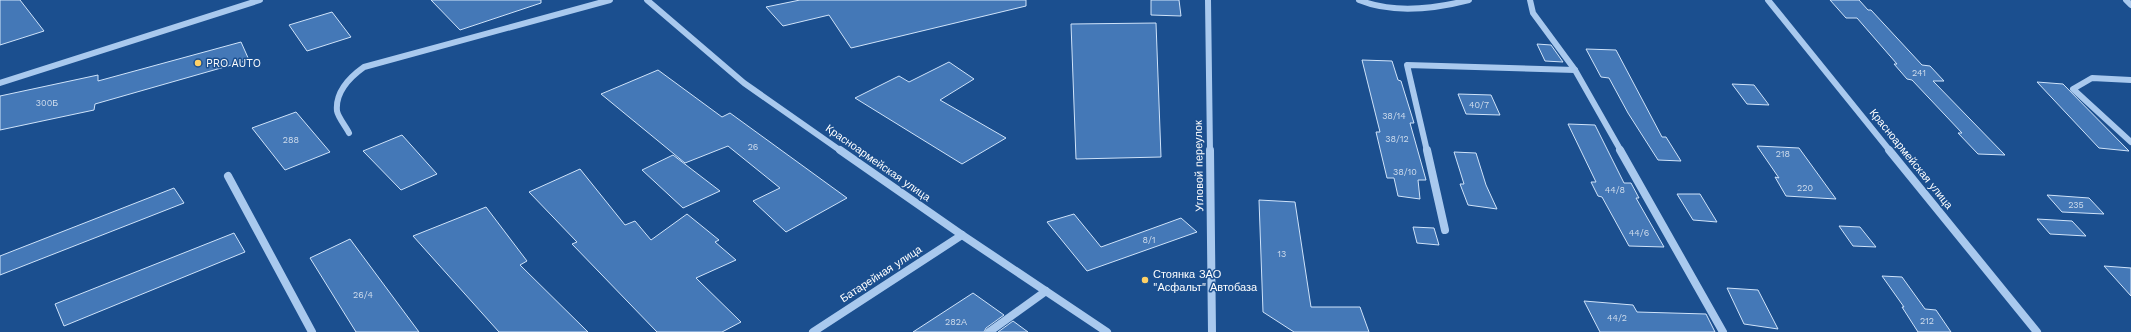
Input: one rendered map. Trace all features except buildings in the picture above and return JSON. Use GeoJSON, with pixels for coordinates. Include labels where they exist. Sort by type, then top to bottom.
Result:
{"type":"FeatureCollection","features":[{"type":"Feature","properties":{"kind":"street"},"geometry":{"type":"LineString","coordinates":[[0,83],[260,0]]}},
{"type":"Feature","properties":{"kind":"street"},"geometry":{"type":"LineString","coordinates":[[349,133],[337,111],[341,88],[354,74],[364,67],[390,58],[610,0]]}},
{"type":"Feature","properties":{"kind":"street","name":"Красноармейская улица"},"geometry":{"type":"LineString","coordinates":[[647,0],[744,83],[1046,292],[1107,332]]}},
{"type":"Feature","properties":{"kind":"street","name":"Угловой переулок"},"geometry":{"type":"LineString","coordinates":[[1208,0],[1212,332]]}},
{"type":"Feature","properties":{"kind":"street"},"geometry":{"type":"LineString","coordinates":[[1359,0],[1365,4],[1403,9],[1459,3],[1469,0]]}},
{"type":"Feature","properties":{"kind":"street"},"geometry":{"type":"LineString","coordinates":[[1530,0],[1533,13],[1575,70],[1723,332]]}},
{"type":"Feature","properties":{"kind":"street","name":"Красноармейская улица"},"geometry":{"type":"LineString","coordinates":[[1768,0],[2037,332]]}},
{"type":"Feature","properties":{"kind":"street"},"geometry":{"type":"LineString","coordinates":[[2126,0],[2131,5]]}},
{"type":"Feature","properties":{"kind":"street"},"geometry":{"type":"LineString","coordinates":[[1445,230],[1407,65],[1575,70]]}},
{"type":"Feature","properties":{"kind":"street"},"geometry":{"type":"LineString","coordinates":[[2131,80],[2092,78],[2073,89],[2131,142]]}},
{"type":"Feature","properties":{"kind":"street"},"geometry":{"type":"LineString","coordinates":[[228,176],[312,332]]}},
{"type":"Feature","properties":{"kind":"street","name":"Батарейная улица"},"geometry":{"type":"LineString","coordinates":[[813,332],[962,234]]}},
{"type":"Feature","properties":{"kind":"street"},"geometry":{"type":"LineString","coordinates":[[989,332],[1046,292]]}},
{"type":"Feature","properties":{"kind":"place","name":"PRO AUTO"},"geometry":{"type":"Point","coordinates":[198,63]}},
{"type":"Feature","properties":{"kind":"place","name":"Стоянка ЗАО \"Асфальт\" Автобаза"},"geometry":{"type":"Point","coordinates":[1145,280]}}]}
